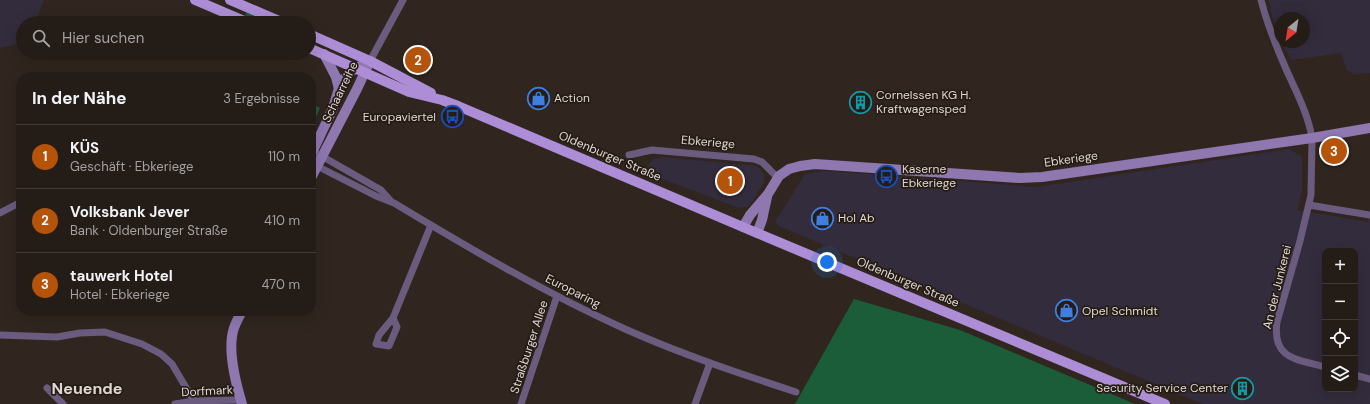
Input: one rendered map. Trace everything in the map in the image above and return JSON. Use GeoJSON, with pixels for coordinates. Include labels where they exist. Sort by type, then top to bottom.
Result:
{"type":"FeatureCollection","features":[{"type":"Feature","properties":{"kind":"main road"},"geometry":{"type":"LineString","coordinates":[[195,0],[233,16]]}},
{"type":"Feature","properties":{"kind":"main road"},"geometry":{"type":"LineString","coordinates":[[230,0],[268,16]]}},
{"type":"Feature","properties":{"kind":"main road","name":"Oldenburger Straße"},"geometry":{"type":"LineString","coordinates":[[316,37],[370,61],[442,100],[1165,404]]}},
{"type":"Feature","properties":{"kind":"main road","name":"Oldenburger Straße"},"geometry":{"type":"LineString","coordinates":[[316,51],[409,92],[442,100]]}},
{"type":"Feature","properties":{"kind":"street"},"geometry":{"type":"LineString","coordinates":[[355,68],[370,61],[402,0]]}},
{"type":"Feature","properties":{"kind":"street","name":"An der Junkerei"},"geometry":{"type":"LineString","coordinates":[[1261,0],[1267,23],[1300,100],[1312,138],[1312,183],[1309,205],[1275,333],[1279,346],[1288,356],[1322,366]]}},
{"type":"Feature","properties":{"kind":"street"},"geometry":{"type":"LineString","coordinates":[[324,54],[336,77],[339,89]]}},
{"type":"Feature","properties":{"kind":"street","name":"Schaarreihe"},"geometry":{"type":"LineString","coordinates":[[316,162],[322,156],[370,61]]}},
{"type":"Feature","properties":{"kind":"street","name":"Schaarreihe"},"geometry":{"type":"LineString","coordinates":[[316,144],[345,77],[355,68]]}},
{"type":"Feature","properties":{"kind":"street","name":"Ebkeriege"},"geometry":{"type":"LineString","coordinates":[[743,227],[750,215],[768,194],[778,178],[789,169],[800,166],[815,164],[1020,178],[1042,177],[1312,138],[1370,128]]}},
{"type":"Feature","properties":{"kind":"street","name":"Ebkeriege"},"geometry":{"type":"LineString","coordinates":[[629,155],[652,150],[754,159],[762,162],[778,178]]}},
{"type":"Feature","properties":{"kind":"street","name":"Europaring"},"geometry":{"type":"LineString","coordinates":[[316,154],[322,156],[381,190],[394,203]]}},
{"type":"Feature","properties":{"kind":"street","name":"Europaring"},"geometry":{"type":"LineString","coordinates":[[316,165],[376,196],[394,203],[557,296],[624,329],[710,363],[796,392]]}},
{"type":"Feature","properties":{"kind":"street","name":"Ebkeriege"},"geometry":{"type":"LineString","coordinates":[[757,233],[762,220],[768,194]]}},
{"type":"Feature","properties":{"kind":"street"},"geometry":{"type":"LineString","coordinates":[[0,212],[16,204]]}},
{"type":"Feature","properties":{"kind":"street"},"geometry":{"type":"LineString","coordinates":[[1309,205],[1370,215]]}},
{"type":"Feature","properties":{"kind":"street"},"geometry":{"type":"LineString","coordinates":[[393,318],[431,225]]}},
{"type":"Feature","properties":{"kind":"street","name":"Straßburger Allee"},"geometry":{"type":"LineString","coordinates":[[521,404],[557,296]]}},
{"type":"Feature","properties":{"kind":"street"},"geometry":{"type":"LineString","coordinates":[[240,316],[233,329],[231,348],[234,371],[241,402]]}},
{"type":"Feature","properties":{"kind":"street"},"geometry":{"type":"LineString","coordinates":[[0,335],[57,337],[80,333],[105,332],[142,344],[161,354],[172,364],[194,401]]}},
{"type":"Feature","properties":{"kind":"street"},"geometry":{"type":"LineString","coordinates":[[695,404],[710,363]]}},
{"type":"Feature","properties":{"kind":"street"},"geometry":{"type":"LineString","coordinates":[[1358,376],[1370,379]]}},
{"type":"Feature","properties":{"kind":"street"},"geometry":{"type":"LineString","coordinates":[[47,388],[64,404]]}},
{"type":"Feature","properties":{"kind":"street","name":"Dorfmark"},"geometry":{"type":"LineString","coordinates":[[175,404],[194,401],[241,402]]}},
{"type":"Feature","properties":{"kind":"shaded area"},"geometry":{"type":"Polygon","coordinates":[[[0,0],[44,0],[38,16],[16,16],[16,45],[0,48],[0,0]]]}},
{"type":"Feature","properties":{"kind":"shaded area"},"geometry":{"type":"Polygon","coordinates":[[[1269,0],[1370,0],[1370,73],[1355,74],[1347,70],[1341,53],[1291,60],[1285,48],[1310,48],[1310,12],[1274,12],[1274,22],[1269,0]]]}},
{"type":"Feature","properties":{"kind":"shaded area"},"geometry":{"type":"Polygon","coordinates":[[[1289,149],[1302,157],[1302,188],[1298,210],[1368,222],[1370,208],[1370,404],[1203,404],[779,226],[775,222],[805,174],[824,171],[1036,187],[1289,149]]]}},
{"type":"Feature","properties":{"kind":"shaded area"},"geometry":{"type":"Polygon","coordinates":[[[663,157],[757,166],[764,174],[764,182],[748,207],[739,208],[644,172],[653,159],[663,157]]]}},
{"type":"Feature","properties":{"kind":"green space"},"geometry":{"type":"Polygon","coordinates":[[[246,12],[255,16],[245,16],[246,12]]]}},
{"type":"Feature","properties":{"kind":"green space"},"geometry":{"type":"Polygon","coordinates":[[[316,106],[320,108],[316,117],[316,106]]]}},
{"type":"Feature","properties":{"kind":"green space"},"geometry":{"type":"Polygon","coordinates":[[[854,299],[960,330],[1135,404],[795,404],[854,299]]]}},
{"type":"Feature","properties":{"kind":"place","name":"Volksbank Jever"},"geometry":{"type":"Point","coordinates":[418,60]}},
{"type":"Feature","properties":{"kind":"place","name":"Action"},"geometry":{"type":"Point","coordinates":[538,98]}},
{"type":"Feature","properties":{"kind":"place","name":"Cornelssen KG H. Kraftwagensped"},"geometry":{"type":"Point","coordinates":[860,102]}},
{"type":"Feature","properties":{"kind":"place","name":"Europaviertel"},"geometry":{"type":"Point","coordinates":[452,117]}},
{"type":"Feature","properties":{"kind":"place","name":"tauwerk Hotel"},"geometry":{"type":"Point","coordinates":[1334,151]}},
{"type":"Feature","properties":{"kind":"place","name":"Kaserne Ebkeriege"},"geometry":{"type":"Point","coordinates":[886,176]}},
{"type":"Feature","properties":{"kind":"place","name":"KÜS"},"geometry":{"type":"Point","coordinates":[730,181]}},
{"type":"Feature","properties":{"kind":"place","name":"Hol Ab"},"geometry":{"type":"Point","coordinates":[822,218]}},
{"type":"Feature","properties":{"kind":"place","name":"Opel Schmidt"},"geometry":{"type":"Point","coordinates":[1067,311]}},
{"type":"Feature","properties":{"kind":"place","name":"Security Service Center"},"geometry":{"type":"Point","coordinates":[1243,388]}},
{"type":"Feature","properties":{"kind":"district","name":"Neuende"},"geometry":{"type":"Point","coordinates":[87,388]}}]}
